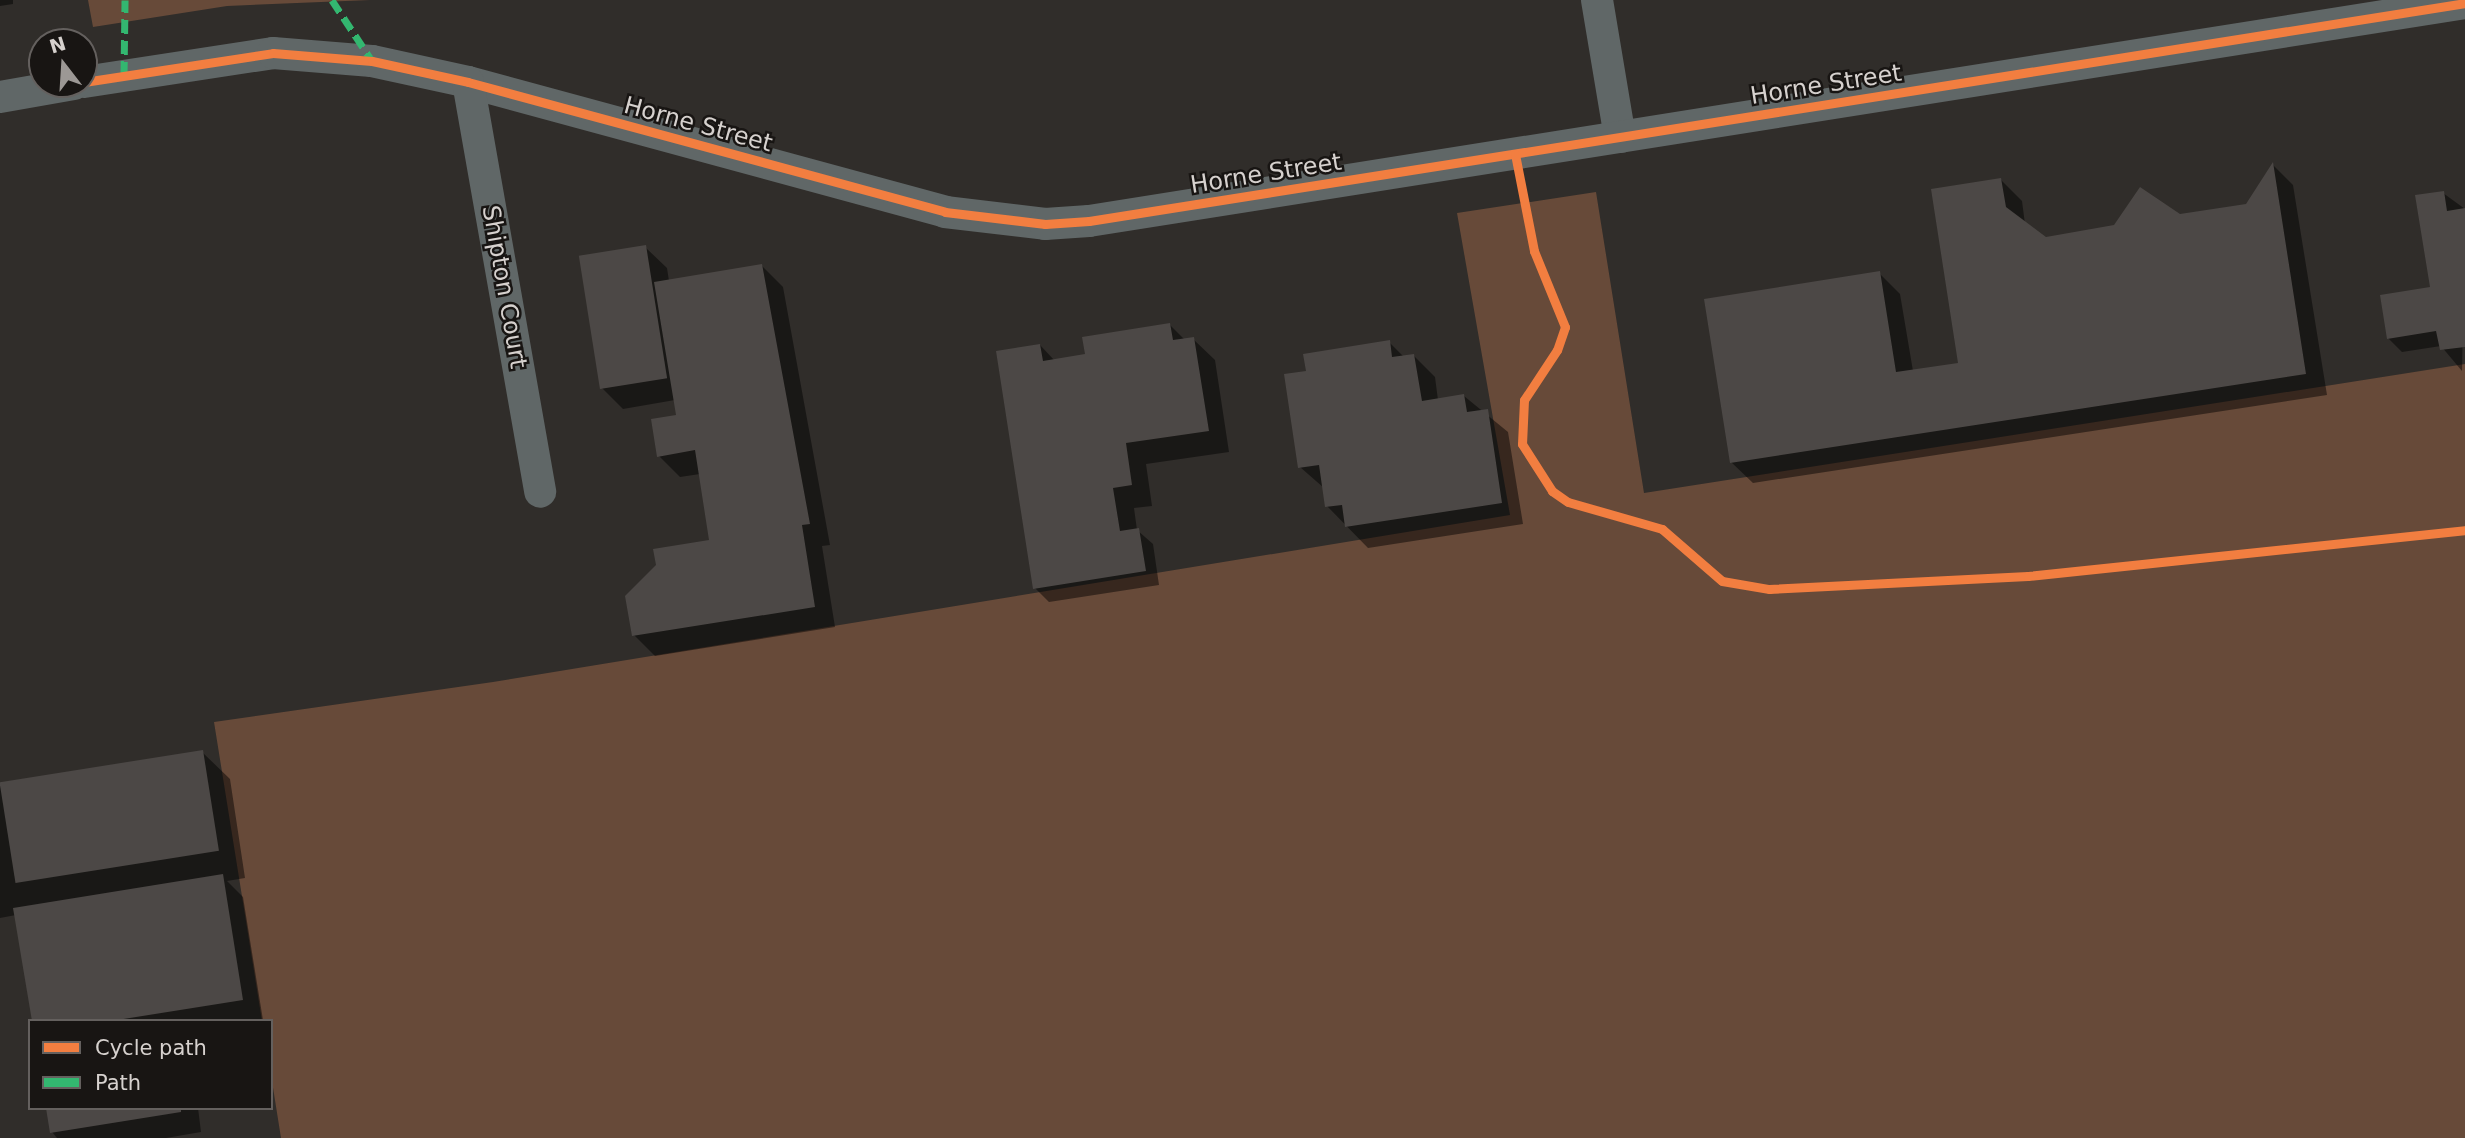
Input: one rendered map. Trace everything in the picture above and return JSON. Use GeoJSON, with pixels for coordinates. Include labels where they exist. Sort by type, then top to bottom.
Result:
{"type":"FeatureCollection","features":[{"type":"Feature","properties":{"kind":"street"},"geometry":{"type":"LineString","coordinates":[[1597,0],[1620,137]]}},
{"type":"Feature","properties":{"kind":"street","name":"Horne Street"},"geometry":{"type":"LineString","coordinates":[[98,80],[273,53],[372,61],[468,82],[945,212],[1045,224],[1089,221],[2465,4]]}},
{"type":"Feature","properties":{"kind":"street","name":"Shipton Court"},"geometry":{"type":"LineString","coordinates":[[468,82],[540,492]]}},
{"type":"Feature","properties":{"kind":"street"},"geometry":{"type":"LineString","coordinates":[[0,97],[28,92]]}},
{"type":"Feature","properties":{"kind":"shaded area"},"geometry":{"type":"Polygon","coordinates":[[[88,0],[370,0],[227,6],[93,27],[88,0]]]}},
{"type":"Feature","properties":{"kind":"shaded area"},"geometry":{"type":"Polygon","coordinates":[[[1596,192],[1644,493],[2465,364],[2465,1138],[281,1138],[273,1088],[273,1019],[262,1019],[214,722],[493,682],[1510,515],[1457,213],[1596,192]]]}},
{"type":"Feature","properties":{"kind":"building"},"geometry":{"type":"Polygon","coordinates":[[[2273,162],[2306,374],[1730,463],[1704,299],[1880,271],[1896,372],[1958,363],[1931,189],[2001,178],[2006,207],[2046,237],[2114,225],[2140,187],[2180,214],[2246,204],[2273,162]]]}},
{"type":"Feature","properties":{"kind":"building"},"geometry":{"type":"Polygon","coordinates":[[[2444,191],[2447,211],[2465,208],[2465,347],[2440,350],[2436,331],[2387,339],[2380,295],[2430,287],[2415,195],[2444,191]]]}},
{"type":"Feature","properties":{"kind":"building"},"geometry":{"type":"Polygon","coordinates":[[[646,245],[667,378],[600,389],[579,256],[646,245]]]}},
{"type":"Feature","properties":{"kind":"building"},"geometry":{"type":"Polygon","coordinates":[[[762,264],[810,524],[802,525],[815,607],[632,636],[625,596],[656,565],[653,549],[709,540],[695,450],[657,457],[651,419],[676,415],[654,282],[762,264]]]}},
{"type":"Feature","properties":{"kind":"building"},"geometry":{"type":"Polygon","coordinates":[[[1170,323],[1173,340],[1194,337],[1209,431],[1126,443],[1132,485],[1113,488],[1120,531],[1139,528],[1146,571],[1033,589],[996,351],[1040,344],[1043,361],[1085,354],[1082,337],[1170,323]]]}},
{"type":"Feature","properties":{"kind":"building"},"geometry":{"type":"Polygon","coordinates":[[[1390,340],[1392,357],[1414,354],[1422,401],[1464,394],[1467,412],[1488,409],[1502,503],[1345,527],[1342,505],[1325,507],[1319,465],[1298,468],[1284,374],[1306,371],[1303,354],[1390,340]]]}},
{"type":"Feature","properties":{"kind":"building"},"geometry":{"type":"Polygon","coordinates":[[[203,750],[219,851],[15,883],[0,782],[203,750]]]}},
{"type":"Feature","properties":{"kind":"building"},"geometry":{"type":"Polygon","coordinates":[[[223,874],[243,1000],[124,1019],[32,1019],[13,908],[223,874]]]}},
{"type":"Feature","properties":{"kind":"building"},"geometry":{"type":"Polygon","coordinates":[[[46,1110],[181,1110],[181,1112],[50,1133],[46,1110]]]}},
{"type":"Feature","properties":{"kind":"marked path"},"geometry":{"type":"LineString","coordinates":[[124,75],[125,0]]}},
{"type":"Feature","properties":{"kind":"marked path"},"geometry":{"type":"LineString","coordinates":[[332,0],[372,61]]}},
{"type":"Feature","properties":{"kind":"cycle path"},"geometry":{"type":"LineString","coordinates":[[98,80],[273,53],[372,61],[468,82],[945,212],[1045,224],[1089,221],[2465,3]]}},
{"type":"Feature","properties":{"kind":"cycle path"},"geometry":{"type":"LineString","coordinates":[[1515,154],[1534,251],[1565,327],[1557,350],[1524,400],[1522,444],[1552,491],[1568,502],[1662,529],[1722,581],[1769,589],[2028,576],[2465,530]]}}]}
